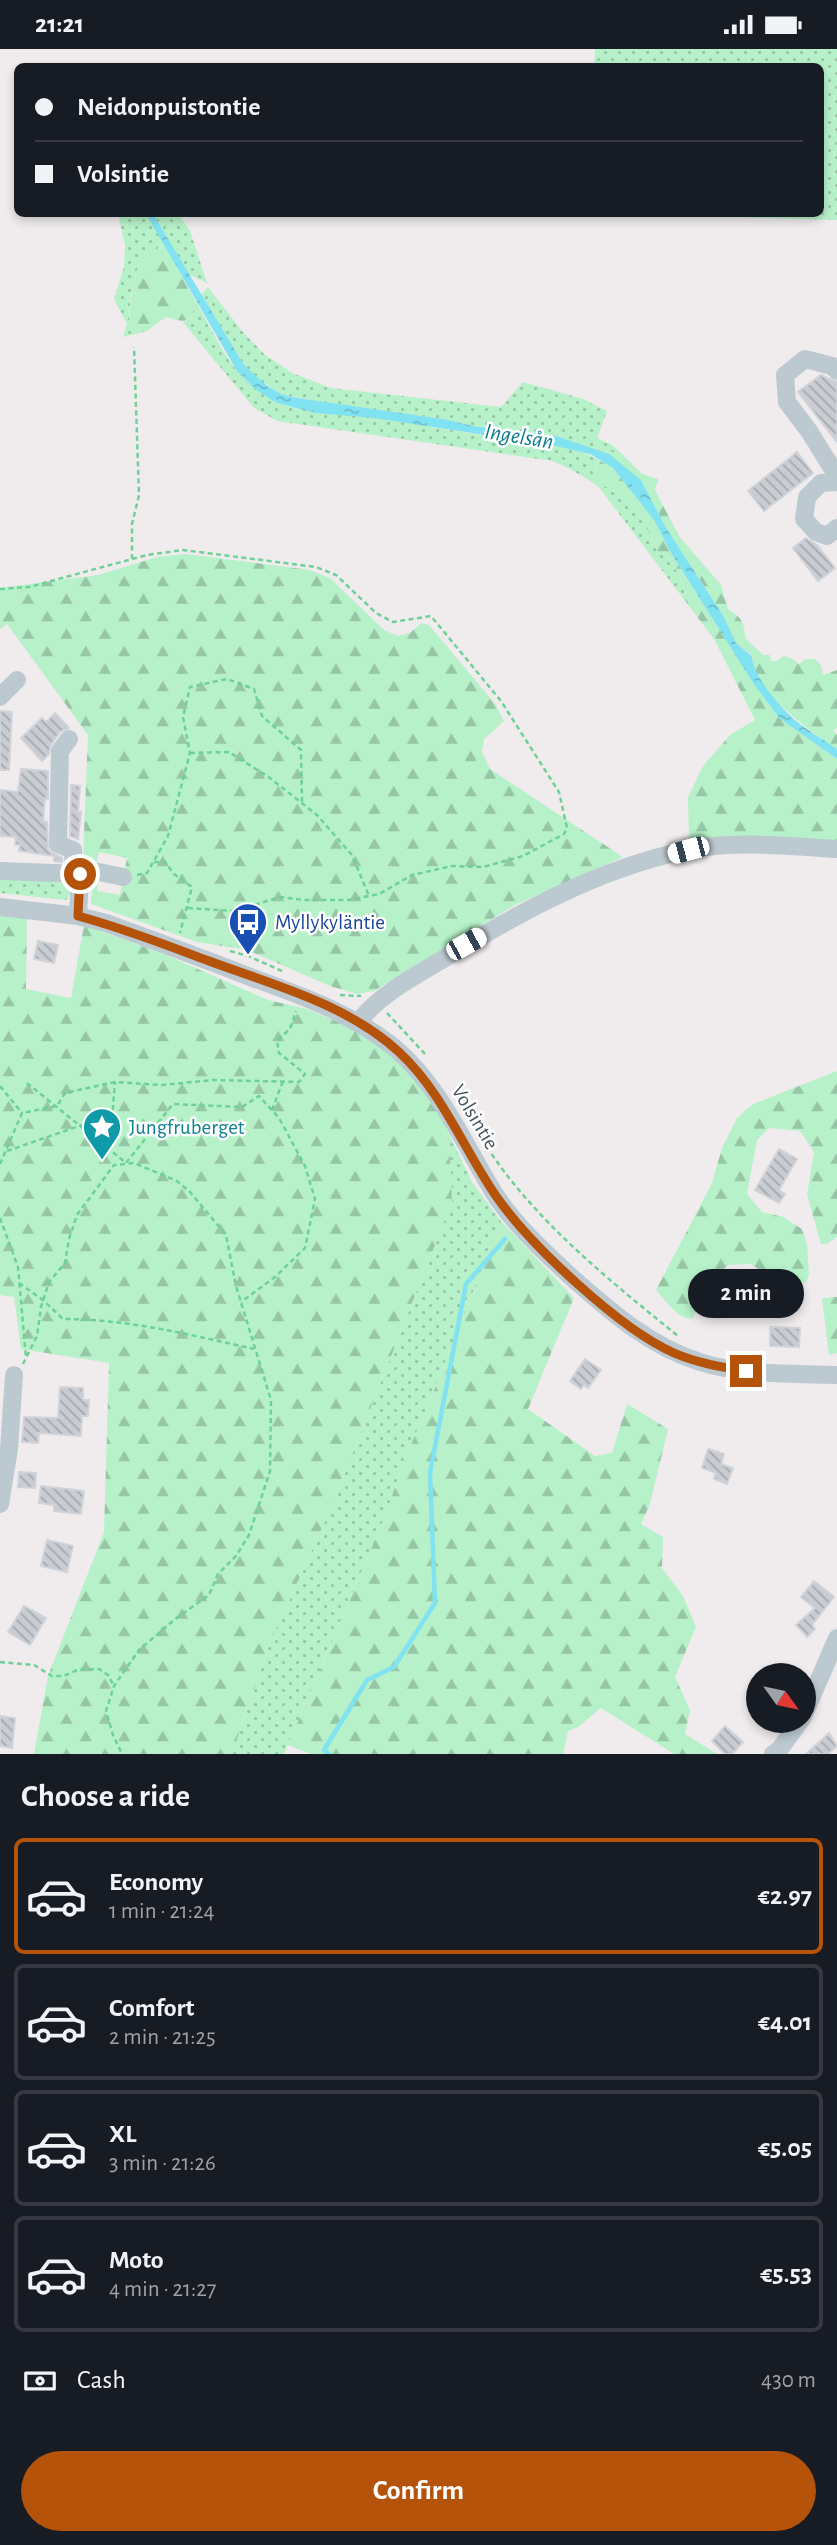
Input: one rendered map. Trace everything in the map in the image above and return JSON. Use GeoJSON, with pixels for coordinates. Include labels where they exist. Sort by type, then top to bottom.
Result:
{"type":"FeatureCollection","features":[{"type":"Feature","properties":{"kind":"street"},"geometry":{"type":"LineString","coordinates":[[837,372],[832,366],[805,359],[785,375],[787,402],[837,476]]}},
{"type":"Feature","properties":{"kind":"street"},"geometry":{"type":"LineString","coordinates":[[837,482],[821,483],[807,498],[804,519],[816,532],[827,536],[837,528]]}},
{"type":"Feature","properties":{"kind":"street"},"geometry":{"type":"LineString","coordinates":[[0,697],[17,680]]}},
{"type":"Feature","properties":{"kind":"street"},"geometry":{"type":"LineString","coordinates":[[69,739],[60,751],[58,844],[73,850],[77,874],[78,916]]}},
{"type":"Feature","properties":{"kind":"street"},"geometry":{"type":"LineString","coordinates":[[359,1021],[374,1003],[466,944],[575,888],[652,859],[722,845],[837,849]]}},
{"type":"Feature","properties":{"kind":"street"},"geometry":{"type":"LineString","coordinates":[[0,871],[77,874],[94,871],[123,877]]}},
{"type":"Feature","properties":{"kind":"street","name":"Volsintie"},"geometry":{"type":"LineString","coordinates":[[0,907],[78,916],[129,932],[302,996],[359,1021],[398,1052],[436,1094],[496,1196],[519,1225],[548,1256],[625,1323],[674,1353],[702,1363],[746,1371],[837,1375]]}},
{"type":"Feature","properties":{"kind":"street"},"geometry":{"type":"LineString","coordinates":[[0,1504],[9,1449],[14,1375]]}},
{"type":"Feature","properties":{"kind":"street"},"geometry":{"type":"LineString","coordinates":[[816,1687],[837,1638]]}},
{"type":"Feature","properties":{"kind":"street"},"geometry":{"type":"LineString","coordinates":[[773,1754],[792,1733]]}},
{"type":"Feature","properties":{"kind":"path"},"geometry":{"type":"LineString","coordinates":[[132,559],[132,524],[139,495],[134,347]]}},
{"type":"Feature","properties":{"kind":"path"},"geometry":{"type":"LineString","coordinates":[[0,589],[29,587],[132,559],[183,550],[316,567],[336,575],[376,613],[393,622],[431,616],[501,702],[559,792],[567,828],[564,834],[523,856],[483,867],[452,866],[412,875],[379,894],[349,900],[280,897],[235,911],[187,908]]}},
{"type":"Feature","properties":{"kind":"path"},"geometry":{"type":"LineString","coordinates":[[123,877],[147,873],[168,836],[190,753],[183,717],[190,687],[227,679],[254,689],[262,716],[301,750],[302,803]]}},
{"type":"Feature","properties":{"kind":"path"},"geometry":{"type":"LineString","coordinates":[[190,753],[229,752],[317,814],[352,855],[369,896]]}},
{"type":"Feature","properties":{"kind":"path"},"geometry":{"type":"LineString","coordinates":[[154,862],[165,862],[174,874],[192,887],[178,939]]}},
{"type":"Feature","properties":{"kind":"path"},"geometry":{"type":"LineString","coordinates":[[374,1003],[387,1013],[426,1055]]}},
{"type":"Feature","properties":{"kind":"path"},"geometry":{"type":"LineString","coordinates":[[22,1113],[57,1106],[65,1093],[115,1082],[162,1085],[213,1080],[299,1081],[305,1074],[279,1053],[277,1040],[290,1030],[298,1006]]}},
{"type":"Feature","properties":{"kind":"path"},"geometry":{"type":"LineString","coordinates":[[272,1110],[283,1081]]}},
{"type":"Feature","properties":{"kind":"path"},"geometry":{"type":"LineString","coordinates":[[5,1151],[82,1125],[112,1119],[115,1082]]}},
{"type":"Feature","properties":{"kind":"path"},"geometry":{"type":"LineString","coordinates":[[27,1083],[127,1163]]}},
{"type":"Feature","properties":{"kind":"path"},"geometry":{"type":"LineString","coordinates":[[0,1086],[22,1113]]}},
{"type":"Feature","properties":{"kind":"path"},"geometry":{"type":"LineString","coordinates":[[127,1163],[173,1104],[242,1107],[259,1096],[279,1118],[305,1166],[314,1199],[304,1248],[275,1277],[241,1302]]}},
{"type":"Feature","properties":{"kind":"path"},"geometry":{"type":"LineString","coordinates":[[0,1164],[22,1113]]}},
{"type":"Feature","properties":{"kind":"path"},"geometry":{"type":"LineString","coordinates":[[482,1139],[513,1184],[536,1211],[683,1339]]}},
{"type":"Feature","properties":{"kind":"path"},"geometry":{"type":"LineString","coordinates":[[14,1375],[26,1360],[37,1336],[43,1300],[49,1282],[65,1263],[76,1215],[114,1165],[134,1163],[177,1181],[226,1235],[241,1302],[271,1400],[270,1471],[248,1535],[236,1556],[218,1574],[209,1595],[139,1650],[114,1686],[106,1711],[122,1754]]}},
{"type":"Feature","properties":{"kind":"path"},"geometry":{"type":"LineString","coordinates":[[0,1218],[18,1267],[26,1360]]}},
{"type":"Feature","properties":{"kind":"path"},"geometry":{"type":"LineString","coordinates":[[19,1283],[63,1319],[94,1319],[202,1337],[254,1349]]}},
{"type":"Feature","properties":{"kind":"path"},"geometry":{"type":"LineString","coordinates":[[0,1662],[34,1665],[52,1677],[64,1676],[77,1670],[99,1669],[108,1675],[114,1686]]}},
{"type":"Feature","properties":{"kind":"green space"},"geometry":{"type":"Polygon","coordinates":[[[595,49],[837,49],[837,220],[722,217],[824,217],[824,63],[594,63],[595,49]]]}},
{"type":"Feature","properties":{"kind":"green space"},"geometry":{"type":"Polygon","coordinates":[[[119,217],[148,217],[162,240],[162,245],[140,264],[131,294],[131,325],[147,331],[123,337],[127,324],[114,299],[124,267],[125,245],[119,217]]]}},
{"type":"Feature","properties":{"kind":"green space"},"geometry":{"type":"Polygon","coordinates":[[[155,217],[181,217],[190,231],[207,283],[188,274],[155,217]]]}},
{"type":"Feature","properties":{"kind":"green space"},"geometry":{"type":"Polygon","coordinates":[[[162,240],[196,302],[187,320],[166,317],[147,331],[138,330],[131,325],[130,320],[136,275],[142,261],[162,246],[162,240]]]}},
{"type":"Feature","properties":{"kind":"green space"},"geometry":{"type":"Polygon","coordinates":[[[208,287],[242,331],[264,354],[292,373],[331,388],[501,407],[523,382],[583,399],[607,411],[597,438],[620,452],[605,453],[556,436],[473,426],[281,394],[255,378],[244,365],[201,295],[208,287]]]}},
{"type":"Feature","properties":{"kind":"green space"},"geometry":{"type":"Polygon","coordinates":[[[196,302],[237,371],[256,389],[284,405],[314,412],[378,418],[552,444],[597,459],[593,472],[622,489],[646,526],[658,553],[671,559],[683,585],[686,602],[598,486],[553,461],[277,421],[254,408],[183,322],[190,319],[196,302]]]}},
{"type":"Feature","properties":{"kind":"green space"},"geometry":{"type":"Polygon","coordinates":[[[620,452],[642,474],[658,479],[655,490],[679,536],[721,585],[728,609],[739,617],[743,624],[745,638],[763,655],[770,655],[771,661],[777,661],[784,656],[799,664],[805,659],[815,659],[821,665],[823,675],[837,670],[837,728],[833,730],[837,735],[837,749],[784,709],[762,683],[752,655],[736,643],[724,617],[665,526],[641,480],[605,453],[620,452]]]}},
{"type":"Feature","properties":{"kind":"green space"},"geometry":{"type":"Polygon","coordinates":[[[597,459],[613,468],[654,520],[671,553],[753,683],[779,718],[837,759],[837,841],[689,838],[688,797],[703,766],[730,735],[755,720],[714,639],[686,602],[683,585],[671,559],[658,553],[646,526],[622,489],[598,486],[593,472],[597,459]]]}},
{"type":"Feature","properties":{"kind":"green space"},"geometry":{"type":"Polygon","coordinates":[[[186,554],[310,570],[330,578],[384,630],[398,636],[410,633],[421,623],[429,625],[496,705],[504,721],[484,739],[482,752],[490,769],[623,857],[515,905],[374,991],[357,994],[330,986],[247,950],[197,942],[91,904],[93,877],[99,878],[97,891],[120,895],[127,858],[99,852],[96,864],[83,860],[88,735],[7,624],[0,629],[0,588],[98,575],[157,557],[186,554]]]}},
{"type":"Feature","properties":{"kind":"green space"},"geometry":{"type":"Polygon","coordinates":[[[0,877],[68,882],[71,886],[70,895],[66,900],[0,893],[0,877]]]}},
{"type":"Feature","properties":{"kind":"green space"},"geometry":{"type":"Polygon","coordinates":[[[0,915],[27,917],[26,989],[71,998],[84,925],[164,954],[268,1000],[307,1009],[352,1028],[389,1053],[414,1079],[442,1119],[450,1155],[452,1202],[331,1508],[269,1645],[232,1754],[34,1754],[48,1676],[104,1532],[109,1363],[21,1349],[14,1297],[0,1295],[0,915]]]}},
{"type":"Feature","properties":{"kind":"green space"},"geometry":{"type":"Polygon","coordinates":[[[837,1071],[837,1237],[827,1244],[821,1244],[807,1195],[814,1152],[800,1131],[769,1128],[757,1140],[747,1194],[762,1212],[783,1217],[802,1229],[807,1244],[809,1274],[806,1283],[774,1280],[751,1264],[728,1265],[707,1284],[693,1319],[682,1316],[672,1309],[656,1290],[712,1183],[722,1148],[737,1118],[753,1104],[837,1071]]]}},
{"type":"Feature","properties":{"kind":"green space"},"geometry":{"type":"Polygon","coordinates":[[[442,1119],[472,1182],[501,1221],[404,1460],[386,1514],[284,1754],[232,1754],[269,1645],[331,1508],[452,1202],[450,1155],[442,1119]]]}},
{"type":"Feature","properties":{"kind":"green space"},"geometry":{"type":"Polygon","coordinates":[[[501,1221],[574,1298],[528,1409],[595,1456],[612,1453],[627,1404],[668,1429],[650,1504],[641,1524],[663,1537],[662,1568],[683,1596],[696,1627],[675,1677],[690,1710],[685,1734],[717,1754],[674,1754],[601,1708],[578,1727],[568,1731],[563,1754],[311,1754],[288,1745],[386,1514],[404,1460],[501,1221]]]}},
{"type":"Feature","properties":{"kind":"green space"},"geometry":{"type":"Polygon","coordinates":[[[837,1297],[837,1353],[829,1355],[822,1298],[837,1297]]]}},
{"type":"Feature","properties":{"kind":"water","name":"Ingelsån"},"geometry":{"type":"Polygon","coordinates":[[[148,217],[155,217],[244,365],[267,386],[281,394],[473,426],[556,436],[609,454],[641,480],[665,526],[724,617],[736,643],[752,656],[753,664],[768,690],[795,720],[837,749],[837,759],[779,718],[753,683],[671,553],[654,520],[613,468],[590,454],[552,445],[374,418],[316,413],[275,402],[255,389],[237,371],[148,217]]]}},
{"type":"Feature","properties":{"kind":"building"},"geometry":{"type":"Polygon","coordinates":[[[821,375],[837,382],[837,442],[798,392],[821,375]]]}},
{"type":"Feature","properties":{"kind":"building"},"geometry":{"type":"Polygon","coordinates":[[[797,452],[813,473],[764,511],[748,491],[797,452]]]}},
{"type":"Feature","properties":{"kind":"building"},"geometry":{"type":"Polygon","coordinates":[[[806,538],[817,545],[835,568],[818,581],[793,548],[806,538]]]}},
{"type":"Feature","properties":{"kind":"building"},"geometry":{"type":"Polygon","coordinates":[[[0,711],[12,712],[9,770],[0,770],[0,711]]]}},
{"type":"Feature","properties":{"kind":"building"},"geometry":{"type":"Polygon","coordinates":[[[55,713],[69,728],[60,732],[51,745],[49,754],[42,761],[21,738],[42,718],[46,722],[55,713]]]}},
{"type":"Feature","properties":{"kind":"building"},"geometry":{"type":"Polygon","coordinates":[[[21,769],[48,771],[48,799],[45,798],[43,821],[47,822],[48,850],[62,858],[62,862],[54,861],[54,856],[19,851],[20,845],[15,845],[16,837],[0,836],[0,790],[18,792],[21,769]]]}},
{"type":"Feature","properties":{"kind":"building"},"geometry":{"type":"Polygon","coordinates":[[[71,785],[80,786],[78,839],[70,836],[71,785]]]}},
{"type":"Feature","properties":{"kind":"building"},"geometry":{"type":"Polygon","coordinates":[[[38,941],[58,945],[54,963],[34,959],[38,941]]]}},
{"type":"Feature","properties":{"kind":"building"},"geometry":{"type":"Polygon","coordinates":[[[779,1149],[797,1159],[779,1190],[785,1194],[779,1203],[755,1190],[779,1149]]]}},
{"type":"Feature","properties":{"kind":"building"},"geometry":{"type":"Polygon","coordinates":[[[717,1292],[730,1298],[720,1318],[708,1313],[717,1292]]]}},
{"type":"Feature","properties":{"kind":"building"},"geometry":{"type":"Polygon","coordinates":[[[770,1327],[800,1328],[799,1347],[770,1346],[770,1327]]]}},
{"type":"Feature","properties":{"kind":"building"},"geometry":{"type":"Polygon","coordinates":[[[585,1359],[601,1370],[588,1388],[584,1385],[581,1389],[570,1381],[585,1359]]]}},
{"type":"Feature","properties":{"kind":"building"},"geometry":{"type":"Polygon","coordinates":[[[60,1387],[83,1388],[83,1400],[89,1400],[88,1416],[82,1416],[81,1436],[39,1433],[38,1443],[22,1442],[24,1417],[58,1418],[60,1387]]]}},
{"type":"Feature","properties":{"kind":"building"},"geometry":{"type":"Polygon","coordinates":[[[708,1449],[724,1454],[721,1464],[733,1468],[727,1484],[714,1479],[716,1473],[702,1468],[708,1449]]]}},
{"type":"Feature","properties":{"kind":"building"},"geometry":{"type":"Polygon","coordinates":[[[19,1472],[36,1473],[35,1488],[18,1487],[19,1472]]]}},
{"type":"Feature","properties":{"kind":"building"},"geometry":{"type":"Polygon","coordinates":[[[41,1486],[84,1491],[81,1514],[54,1511],[54,1505],[39,1503],[41,1486]]]}},
{"type":"Feature","properties":{"kind":"building"},"geometry":{"type":"Polygon","coordinates":[[[47,1540],[73,1546],[67,1572],[41,1566],[47,1540]]]}},
{"type":"Feature","properties":{"kind":"building"},"geometry":{"type":"Polygon","coordinates":[[[814,1581],[834,1597],[812,1625],[815,1629],[807,1637],[796,1625],[815,1608],[801,1597],[814,1581]]]}},
{"type":"Feature","properties":{"kind":"building"},"geometry":{"type":"Polygon","coordinates":[[[24,1606],[46,1618],[30,1645],[8,1632],[24,1606]]]}},
{"type":"Feature","properties":{"kind":"building"},"geometry":{"type":"Polygon","coordinates":[[[0,1716],[15,1718],[12,1748],[0,1746],[0,1716]]]}},
{"type":"Feature","properties":{"kind":"building"},"geometry":{"type":"Polygon","coordinates":[[[725,1726],[743,1742],[732,1754],[725,1754],[712,1741],[725,1726]]]}},
{"type":"Feature","properties":{"kind":"building"},"geometry":{"type":"Polygon","coordinates":[[[829,1733],[837,1746],[828,1754],[806,1754],[829,1733]]]}},
{"type":"Feature","properties":{"kind":"waterway"},"geometry":{"type":"LineString","coordinates":[[329,1754],[324,1750],[367,1680],[394,1667],[435,1603],[430,1473],[466,1284],[505,1239]]}},
{"type":"Feature","properties":{"kind":"place","name":"Myllykyläntie"},"geometry":{"type":"Point","coordinates":[248,956]}},
{"type":"Feature","properties":{"kind":"place","name":"Jungfruberget"},"geometry":{"type":"Point","coordinates":[102,1161]}},
{"type":"Feature","properties":{"kind":"route"},"geometry":{"type":"LineString","coordinates":[[80,874],[78,916],[106,923],[321,1003],[359,1021],[398,1052],[436,1094],[496,1196],[548,1256],[625,1323],[649,1340],[702,1363],[746,1371]]}}]}
